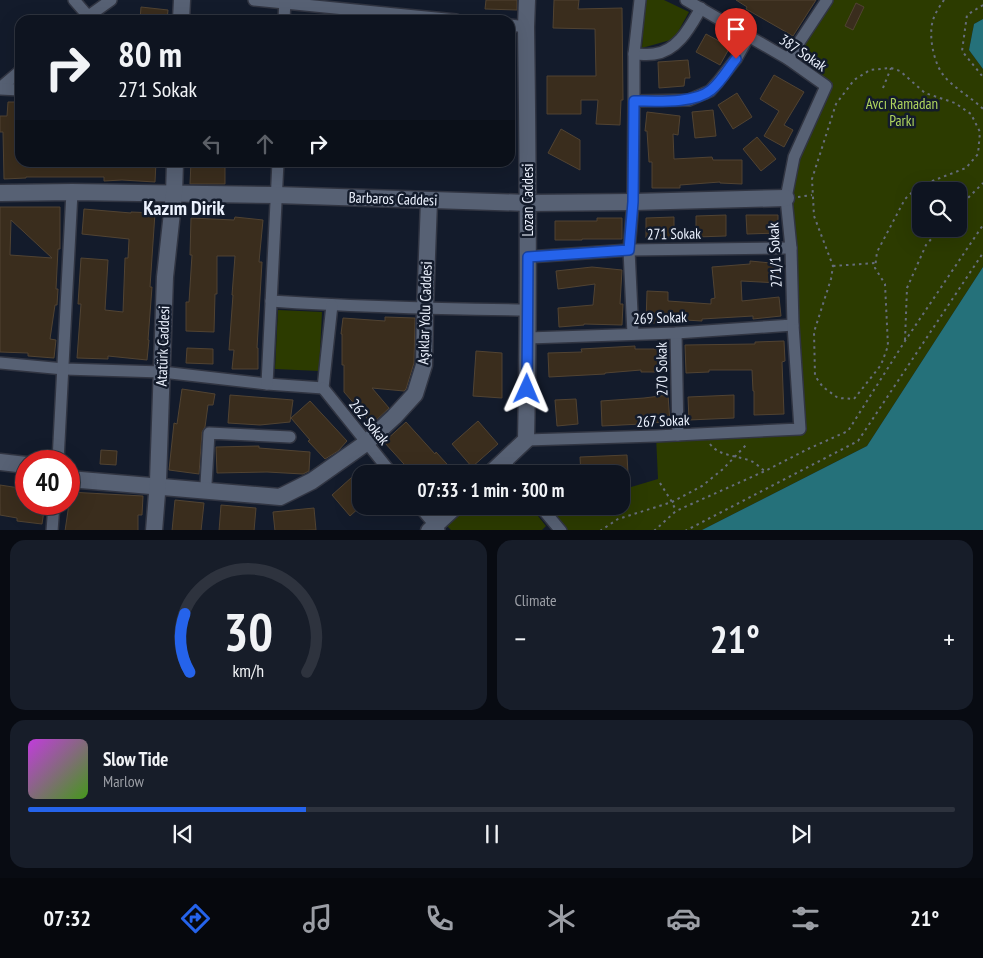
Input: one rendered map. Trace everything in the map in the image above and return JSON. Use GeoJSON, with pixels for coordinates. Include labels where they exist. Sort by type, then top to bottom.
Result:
{"type":"FeatureCollection","features":[{"type":"Feature","properties":{"kind":"street"},"geometry":{"type":"LineString","coordinates":[[74,0],[84,15]]}},
{"type":"Feature","properties":{"kind":"street"},"geometry":{"type":"LineString","coordinates":[[90,15],[111,0]]}},
{"type":"Feature","properties":{"kind":"street"},"geometry":{"type":"LineString","coordinates":[[180,15],[182,0]]}},
{"type":"Feature","properties":{"kind":"street"},"geometry":{"type":"LineString","coordinates":[[254,0],[408,15]]}},
{"type":"Feature","properties":{"kind":"street","name":"Lozan Caddesi"},"geometry":{"type":"LineString","coordinates":[[526,440],[528,203],[518,26],[527,0]]}},
{"type":"Feature","properties":{"kind":"street"},"geometry":{"type":"LineString","coordinates":[[633,334],[629,250],[633,202],[634,54],[640,0]]}},
{"type":"Feature","properties":{"kind":"street","name":"387 Sokak"},"geometry":{"type":"LineString","coordinates":[[686,0],[788,59],[826,86]]}},
{"type":"Feature","properties":{"kind":"street"},"geometry":{"type":"LineString","coordinates":[[788,59],[827,0]]}},
{"type":"Feature","properties":{"kind":"street"},"geometry":{"type":"LineString","coordinates":[[284,2],[284,15]]}},
{"type":"Feature","properties":{"kind":"street"},"geometry":{"type":"LineString","coordinates":[[634,54],[655,54],[669,50],[683,37],[701,8]]}},
{"type":"Feature","properties":{"kind":"street"},"geometry":{"type":"LineString","coordinates":[[634,101],[689,100],[710,91],[736,59],[749,36]]}},
{"type":"Feature","properties":{"kind":"street"},"geometry":{"type":"LineString","coordinates":[[0,88],[15,75]]}},
{"type":"Feature","properties":{"kind":"street","name":"271/1 Sokak"},"geometry":{"type":"LineString","coordinates":[[800,429],[793,325],[791,248],[786,198],[794,157],[826,86]]}},
{"type":"Feature","properties":{"kind":"street"},"geometry":{"type":"LineString","coordinates":[[0,88],[15,90]]}},
{"type":"Feature","properties":{"kind":"street","name":"Atatürk Caddesi"},"geometry":{"type":"LineString","coordinates":[[154,530],[158,484],[165,277],[174,194],[175,167]]}},
{"type":"Feature","properties":{"kind":"street"},"geometry":{"type":"LineString","coordinates":[[267,384],[278,167]]}},
{"type":"Feature","properties":{"kind":"street"},"geometry":{"type":"LineString","coordinates":[[59,450],[72,192]]}},
{"type":"Feature","properties":{"kind":"street","name":"Barbaros Caddesi"},"geometry":{"type":"LineString","coordinates":[[0,193],[72,192],[528,203],[786,198]]}},
{"type":"Feature","properties":{"kind":"street","name":"Aşıklar Yolu Caddesi"},"geometry":{"type":"LineString","coordinates":[[80,473],[280,498],[327,472],[366,443],[415,394],[424,365],[429,200]]}},
{"type":"Feature","properties":{"kind":"street","name":"271 Sokak"},"geometry":{"type":"LineString","coordinates":[[528,257],[629,250],[791,248]]}},
{"type":"Feature","properties":{"kind":"street"},"geometry":{"type":"LineString","coordinates":[[271,301],[332,306],[527,310]]}},
{"type":"Feature","properties":{"kind":"street"},"geometry":{"type":"LineString","coordinates":[[0,362],[64,369],[162,372],[267,384],[323,388],[332,306]]}},
{"type":"Feature","properties":{"kind":"street","name":"269 Sokak"},"geometry":{"type":"LineString","coordinates":[[528,338],[676,333],[793,325]]}},
{"type":"Feature","properties":{"kind":"street","name":"270 Sokak"},"geometry":{"type":"LineString","coordinates":[[676,333],[678,435]]}},
{"type":"Feature","properties":{"kind":"street","name":"262 Sokak"},"geometry":{"type":"LineString","coordinates":[[323,388],[384,465]]}},
{"type":"Feature","properties":{"kind":"street","name":"267 Sokak"},"geometry":{"type":"LineString","coordinates":[[526,440],[800,429]]}},
{"type":"Feature","properties":{"kind":"street"},"geometry":{"type":"LineString","coordinates":[[206,484],[209,433],[290,437]]}},
{"type":"Feature","properties":{"kind":"street"},"geometry":{"type":"LineString","coordinates":[[510,465],[526,440]]}},
{"type":"Feature","properties":{"kind":"street"},"geometry":{"type":"LineString","coordinates":[[0,462],[15,464]]}},
{"type":"Feature","properties":{"kind":"street"},"geometry":{"type":"LineString","coordinates":[[0,472],[15,474]]}},
{"type":"Feature","properties":{"kind":"street","name":"Aşıklar Yolu Caddesi"},"geometry":{"type":"LineString","coordinates":[[80,480],[298,488]]}},
{"type":"Feature","properties":{"kind":"street"},"geometry":{"type":"LineString","coordinates":[[52,530],[53,515]]}},
{"type":"Feature","properties":{"kind":"street"},"geometry":{"type":"LineString","coordinates":[[425,515],[435,529],[448,515]]}},
{"type":"Feature","properties":{"kind":"street"},"geometry":{"type":"LineString","coordinates":[[548,515],[561,530]]}},
{"type":"Feature","properties":{"kind":"path"},"geometry":{"type":"LineString","coordinates":[[944,0],[932,22],[931,36],[936,63],[944,76],[983,109]]}},
{"type":"Feature","properties":{"kind":"path"},"geometry":{"type":"LineString","coordinates":[[983,5],[967,15],[962,51],[983,77]]}},
{"type":"Feature","properties":{"kind":"path"},"geometry":{"type":"LineString","coordinates":[[883,88],[891,68]]}},
{"type":"Feature","properties":{"kind":"path"},"geometry":{"type":"LineString","coordinates":[[891,68],[900,71],[925,93],[955,103],[970,114],[980,132],[978,154],[966,168],[919,186],[906,199],[877,252],[875,268],[885,284],[888,346],[881,365],[854,399],[838,398],[823,387],[815,376],[814,332],[831,279],[833,266],[814,216],[812,180],[836,104],[854,80],[870,70],[891,68]]}},
{"type":"Feature","properties":{"kind":"path"},"geometry":{"type":"LineString","coordinates":[[967,199],[983,184]]}},
{"type":"Feature","properties":{"kind":"path"},"geometry":{"type":"LineString","coordinates":[[654,530],[676,511],[765,471],[848,430],[983,225]]}},
{"type":"Feature","properties":{"kind":"path"},"geometry":{"type":"LineString","coordinates":[[905,341],[907,288],[926,246],[933,237]]}},
{"type":"Feature","properties":{"kind":"path"},"geometry":{"type":"LineString","coordinates":[[685,530],[858,441],[983,254]]}},
{"type":"Feature","properties":{"kind":"path"},"geometry":{"type":"LineString","coordinates":[[833,266],[876,264]]}},
{"type":"Feature","properties":{"kind":"path"},"geometry":{"type":"LineString","coordinates":[[600,530],[618,519],[672,502],[702,486],[723,470],[757,431]]}},
{"type":"Feature","properties":{"kind":"path"},"geometry":{"type":"LineString","coordinates":[[702,434],[712,447],[724,454],[752,461],[765,471]]}},
{"type":"Feature","properties":{"kind":"path"},"geometry":{"type":"LineString","coordinates":[[660,483],[676,511]]}},
{"type":"Feature","properties":{"kind":"green space"},"geometry":{"type":"Polygon","coordinates":[[[645,0],[664,0],[689,12],[674,39],[642,48],[645,0]]]}},
{"type":"Feature","properties":{"kind":"green space","name":"Avcı Ramadan Parkı"},"geometry":{"type":"Polygon","coordinates":[[[827,0],[983,0],[983,19],[974,24],[969,50],[983,69],[983,267],[867,446],[702,530],[561,530],[548,515],[630,515],[630,487],[658,479],[656,436],[800,429],[786,198],[794,157],[826,86],[788,59],[827,0]]]}},
{"type":"Feature","properties":{"kind":"green space"},"geometry":{"type":"Polygon","coordinates":[[[278,310],[322,312],[319,371],[275,369],[278,310]]]}},
{"type":"Feature","properties":{"kind":"green space"},"geometry":{"type":"Polygon","coordinates":[[[456,515],[537,515],[546,526],[542,530],[451,530],[445,524],[456,515]]]}},
{"type":"Feature","properties":{"kind":"shaded area"},"geometry":{"type":"Polygon","coordinates":[[[983,19],[983,69],[969,50],[974,24],[983,19]]]}},
{"type":"Feature","properties":{"kind":"shaded area"},"geometry":{"type":"Polygon","coordinates":[[[983,267],[983,530],[702,530],[867,446],[983,267]]]}},
{"type":"Feature","properties":{"kind":"building"},"geometry":{"type":"Polygon","coordinates":[[[486,0],[517,0],[517,10],[485,9],[486,0]]]}},
{"type":"Feature","properties":{"kind":"building"},"geometry":{"type":"Polygon","coordinates":[[[554,0],[579,0],[578,9],[622,8],[623,100],[621,100],[620,125],[596,124],[598,100],[581,100],[581,114],[547,114],[547,76],[596,76],[595,29],[553,28],[554,0]]]}},
{"type":"Feature","properties":{"kind":"building"},"geometry":{"type":"Polygon","coordinates":[[[736,0],[816,0],[793,36],[746,9],[747,7],[736,0]]]}},
{"type":"Feature","properties":{"kind":"building"},"geometry":{"type":"Polygon","coordinates":[[[856,3],[864,7],[853,30],[845,26],[856,3]]]}},
{"type":"Feature","properties":{"kind":"building"},"geometry":{"type":"Polygon","coordinates":[[[141,7],[168,10],[168,15],[140,15],[141,7]]]}},
{"type":"Feature","properties":{"kind":"building"},"geometry":{"type":"Polygon","coordinates":[[[706,34],[730,47],[720,65],[696,52],[706,34]]]}},
{"type":"Feature","properties":{"kind":"building"},"geometry":{"type":"Polygon","coordinates":[[[688,60],[690,78],[685,78],[684,86],[659,88],[658,62],[688,60]]]}},
{"type":"Feature","properties":{"kind":"building"},"geometry":{"type":"Polygon","coordinates":[[[774,75],[804,92],[784,125],[793,130],[784,147],[764,136],[779,111],[760,99],[774,75]]]}},
{"type":"Feature","properties":{"kind":"building"},"geometry":{"type":"Polygon","coordinates":[[[737,93],[752,117],[733,129],[718,105],[737,93]]]}},
{"type":"Feature","properties":{"kind":"building"},"geometry":{"type":"Polygon","coordinates":[[[8,102],[15,102],[15,167],[156,167],[155,182],[104,181],[104,177],[26,177],[4,179],[3,132],[0,132],[0,116],[7,116],[8,102]]]}},
{"type":"Feature","properties":{"kind":"building"},"geometry":{"type":"Polygon","coordinates":[[[713,110],[716,136],[695,138],[692,112],[713,110]]]}},
{"type":"Feature","properties":{"kind":"building"},"geometry":{"type":"Polygon","coordinates":[[[647,112],[680,116],[678,135],[673,134],[674,159],[712,157],[713,160],[742,160],[742,184],[720,182],[680,185],[680,188],[652,188],[652,162],[649,162],[647,131],[645,131],[647,112]]]}},
{"type":"Feature","properties":{"kind":"building"},"geometry":{"type":"Polygon","coordinates":[[[561,129],[580,140],[580,170],[548,153],[561,129]]]}},
{"type":"Feature","properties":{"kind":"building"},"geometry":{"type":"Polygon","coordinates":[[[757,137],[776,159],[761,171],[743,149],[757,137]]]}},
{"type":"Feature","properties":{"kind":"building"},"geometry":{"type":"Polygon","coordinates":[[[191,167],[225,167],[225,184],[190,184],[191,167]]]}},
{"type":"Feature","properties":{"kind":"building"},"geometry":{"type":"Polygon","coordinates":[[[0,207],[60,207],[57,305],[55,305],[50,339],[56,340],[54,358],[28,356],[28,353],[0,352],[0,207]],[[11,220],[10,255],[52,258],[11,220]]]}},
{"type":"Feature","properties":{"kind":"building"},"geometry":{"type":"Polygon","coordinates":[[[84,209],[155,213],[147,360],[108,356],[108,359],[77,358],[81,304],[78,304],[81,258],[108,260],[105,310],[123,312],[125,258],[128,258],[129,239],[82,234],[84,209]]]}},
{"type":"Feature","properties":{"kind":"building"},"geometry":{"type":"Polygon","coordinates":[[[726,215],[726,236],[696,237],[696,216],[726,215]]]}},
{"type":"Feature","properties":{"kind":"building"},"geometry":{"type":"Polygon","coordinates":[[[746,215],[778,215],[778,233],[747,234],[746,215]]]}},
{"type":"Feature","properties":{"kind":"building"},"geometry":{"type":"Polygon","coordinates":[[[235,217],[263,220],[259,262],[262,262],[257,348],[258,369],[232,369],[234,350],[229,350],[235,256],[217,256],[214,332],[186,331],[186,302],[189,302],[192,255],[190,255],[191,218],[234,220],[235,217]]]}},
{"type":"Feature","properties":{"kind":"building"},"geometry":{"type":"Polygon","coordinates":[[[674,217],[674,238],[646,238],[646,218],[674,217]]]}},
{"type":"Feature","properties":{"kind":"building"},"geometry":{"type":"Polygon","coordinates":[[[597,218],[622,218],[622,239],[555,240],[555,221],[597,221],[597,218]]]}},
{"type":"Feature","properties":{"kind":"building"},"geometry":{"type":"Polygon","coordinates":[[[750,261],[781,264],[779,283],[741,281],[742,301],[779,297],[781,316],[753,319],[753,316],[702,319],[702,321],[668,319],[668,323],[646,323],[647,291],[668,292],[668,301],[711,304],[711,299],[715,298],[712,267],[750,264],[750,261]]]}},
{"type":"Feature","properties":{"kind":"building"},"geometry":{"type":"Polygon","coordinates":[[[592,267],[622,270],[620,304],[623,304],[622,325],[584,324],[559,327],[558,308],[593,305],[595,284],[558,289],[556,271],[592,267]]]}},
{"type":"Feature","properties":{"kind":"building"},"geometry":{"type":"Polygon","coordinates":[[[385,317],[415,318],[414,363],[404,391],[372,388],[389,408],[372,424],[344,392],[341,334],[343,318],[385,321],[385,317]]]}},
{"type":"Feature","properties":{"kind":"building"},"geometry":{"type":"Polygon","coordinates":[[[784,341],[785,361],[782,362],[784,414],[754,415],[752,370],[709,370],[709,372],[686,373],[685,345],[755,344],[755,342],[784,341]]]}},
{"type":"Feature","properties":{"kind":"building"},"geometry":{"type":"Polygon","coordinates":[[[635,346],[635,349],[664,349],[665,372],[641,372],[641,370],[549,377],[548,353],[582,352],[581,349],[635,346]]]}},
{"type":"Feature","properties":{"kind":"building"},"geometry":{"type":"Polygon","coordinates":[[[187,348],[213,349],[213,364],[186,363],[187,348]]]}},
{"type":"Feature","properties":{"kind":"building"},"geometry":{"type":"Polygon","coordinates":[[[476,351],[502,353],[502,398],[473,396],[476,351]]]}},
{"type":"Feature","properties":{"kind":"building"},"geometry":{"type":"Polygon","coordinates":[[[182,389],[215,394],[213,405],[208,405],[205,427],[202,432],[199,474],[169,470],[174,423],[177,424],[182,389]]]}},
{"type":"Feature","properties":{"kind":"building"},"geometry":{"type":"Polygon","coordinates":[[[230,395],[293,400],[290,422],[260,425],[228,423],[230,395]]]}},
{"type":"Feature","properties":{"kind":"building"},"geometry":{"type":"Polygon","coordinates":[[[668,395],[670,423],[641,422],[641,424],[602,426],[601,401],[668,395]]]}},
{"type":"Feature","properties":{"kind":"building"},"geometry":{"type":"Polygon","coordinates":[[[734,395],[734,418],[689,420],[688,397],[734,395]]]}},
{"type":"Feature","properties":{"kind":"building"},"geometry":{"type":"Polygon","coordinates":[[[576,399],[578,424],[557,426],[555,400],[576,399]]]}},
{"type":"Feature","properties":{"kind":"building"},"geometry":{"type":"Polygon","coordinates":[[[310,401],[347,441],[338,451],[325,459],[308,441],[310,440],[291,418],[310,401]]]}},
{"type":"Feature","properties":{"kind":"building"},"geometry":{"type":"Polygon","coordinates":[[[478,421],[498,444],[474,465],[470,465],[452,444],[478,421]]]}},
{"type":"Feature","properties":{"kind":"building"},"geometry":{"type":"Polygon","coordinates":[[[406,422],[435,454],[436,452],[448,465],[405,465],[384,442],[406,422]]]}},
{"type":"Feature","properties":{"kind":"building"},"geometry":{"type":"Polygon","coordinates":[[[259,446],[259,448],[310,452],[309,471],[303,474],[267,472],[217,473],[216,447],[259,446]]]}},
{"type":"Feature","properties":{"kind":"building"},"geometry":{"type":"Polygon","coordinates":[[[101,450],[117,451],[116,465],[100,464],[101,450]]]}},
{"type":"Feature","properties":{"kind":"building"},"geometry":{"type":"Polygon","coordinates":[[[627,455],[628,465],[580,465],[580,457],[627,455]]]}},
{"type":"Feature","properties":{"kind":"building"},"geometry":{"type":"Polygon","coordinates":[[[352,477],[352,514],[350,516],[332,495],[352,477]]]}},
{"type":"Feature","properties":{"kind":"building"},"geometry":{"type":"Polygon","coordinates":[[[0,485],[15,487],[15,515],[43,515],[42,524],[17,521],[17,518],[0,515],[0,485]]]}},
{"type":"Feature","properties":{"kind":"building"},"geometry":{"type":"Polygon","coordinates":[[[80,493],[143,496],[142,515],[138,515],[138,530],[65,530],[67,515],[80,515],[80,493]]]}},
{"type":"Feature","properties":{"kind":"building"},"geometry":{"type":"Polygon","coordinates":[[[175,500],[204,503],[201,530],[172,530],[175,500]]]}},
{"type":"Feature","properties":{"kind":"building"},"geometry":{"type":"Polygon","coordinates":[[[221,505],[256,508],[254,530],[219,530],[221,505]]]}},
{"type":"Feature","properties":{"kind":"building"},"geometry":{"type":"Polygon","coordinates":[[[314,508],[316,530],[275,530],[273,512],[314,508]]]}},
{"type":"Feature","properties":{"kind":"district","name":"Kazım Dirik"},"geometry":{"type":"Point","coordinates":[184,208]}},
{"type":"Feature","properties":{"kind":"route"},"geometry":{"type":"LineString","coordinates":[[527,389],[528,257],[629,250],[633,202],[634,101],[689,100],[710,91],[736,59]]}}]}
